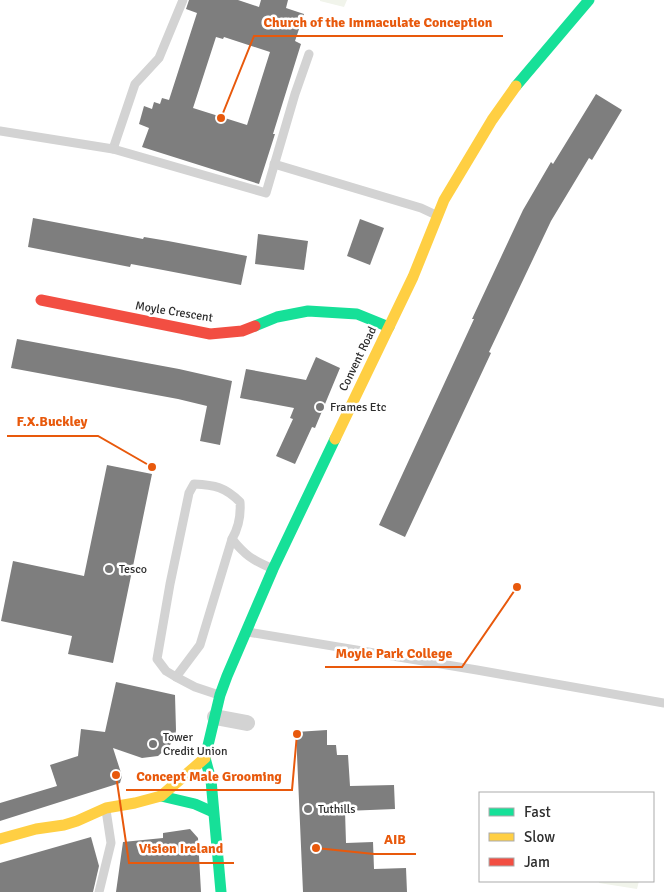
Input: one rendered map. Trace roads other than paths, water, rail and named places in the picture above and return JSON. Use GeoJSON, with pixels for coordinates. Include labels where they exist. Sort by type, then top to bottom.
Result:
{"type":"FeatureCollection","features":[{"type":"Feature","properties":{"kind":"street","name":"Convent Road"},"geometry":{"type":"LineString","coordinates":[[205,758],[226,676],[273,569],[413,277],[444,200],[492,120],[521,79],[590,0]]}},
{"type":"Feature","properties":{"kind":"street","name":"Moyle Crescent"},"geometry":{"type":"LineString","coordinates":[[41,300],[210,334],[242,331],[277,317],[308,311],[357,314],[388,328]]}},
{"type":"Feature","properties":{"kind":"street"},"geometry":{"type":"LineString","coordinates":[[215,717],[247,723]]}},
{"type":"Feature","properties":{"kind":"street"},"geometry":{"type":"LineString","coordinates":[[0,839],[36,829],[64,825],[106,808],[161,796],[205,758],[211,780],[221,892]]}},
{"type":"Feature","properties":{"kind":"street"},"geometry":{"type":"LineString","coordinates":[[161,796],[195,804],[213,812]]}},
{"type":"Feature","properties":{"kind":"lane"},"geometry":{"type":"LineString","coordinates":[[113,149],[135,84],[159,58],[183,0]]}},
{"type":"Feature","properties":{"kind":"lane"},"geometry":{"type":"LineString","coordinates":[[0,131],[113,149],[266,192],[309,54]]}},
{"type":"Feature","properties":{"kind":"lane"},"geometry":{"type":"LineString","coordinates":[[274,164],[421,208],[438,215]]}},
{"type":"Feature","properties":{"kind":"lane"},"geometry":{"type":"LineString","coordinates":[[176,677],[200,645],[232,539],[238,528],[241,513],[240,502],[230,492],[211,485],[194,484],[189,493],[157,659],[166,671],[176,677],[195,687],[220,695]]}},
{"type":"Feature","properties":{"kind":"lane"},"geometry":{"type":"LineString","coordinates":[[232,539],[244,554],[273,569]]}},
{"type":"Feature","properties":{"kind":"lane"},"geometry":{"type":"LineString","coordinates":[[245,632],[467,668],[664,703]]}},
{"type":"Feature","properties":{"kind":"lane"},"geometry":{"type":"LineString","coordinates":[[99,892],[111,843],[106,808]]}},
{"type":"Feature","properties":{"kind":"place","name":"Church of the Immaculate Conception"},"geometry":{"type":"Point","coordinates":[221,118]}},
{"type":"Feature","properties":{"kind":"place","name":"Frames Etc"},"geometry":{"type":"Point","coordinates":[320,407]}},
{"type":"Feature","properties":{"kind":"place","name":"F.X.Buckley"},"geometry":{"type":"Point","coordinates":[152,467]}},
{"type":"Feature","properties":{"kind":"place","name":"Tesco"},"geometry":{"type":"Point","coordinates":[109,569]}},
{"type":"Feature","properties":{"kind":"place","name":"Moyle Park College"},"geometry":{"type":"Point","coordinates":[517,587]}},
{"type":"Feature","properties":{"kind":"place","name":"Concept Male Grooming"},"geometry":{"type":"Point","coordinates":[297,734]}},
{"type":"Feature","properties":{"kind":"place","name":"Tower Credit Union"},"geometry":{"type":"Point","coordinates":[153,744]}},
{"type":"Feature","properties":{"kind":"place","name":"Vision Ireland"},"geometry":{"type":"Point","coordinates":[116,775]}},
{"type":"Feature","properties":{"kind":"place","name":"Tuthills"},"geometry":{"type":"Point","coordinates":[308,809]}},
{"type":"Feature","properties":{"kind":"place","name":"AIB"},"geometry":{"type":"Point","coordinates":[316,848]}}]}
